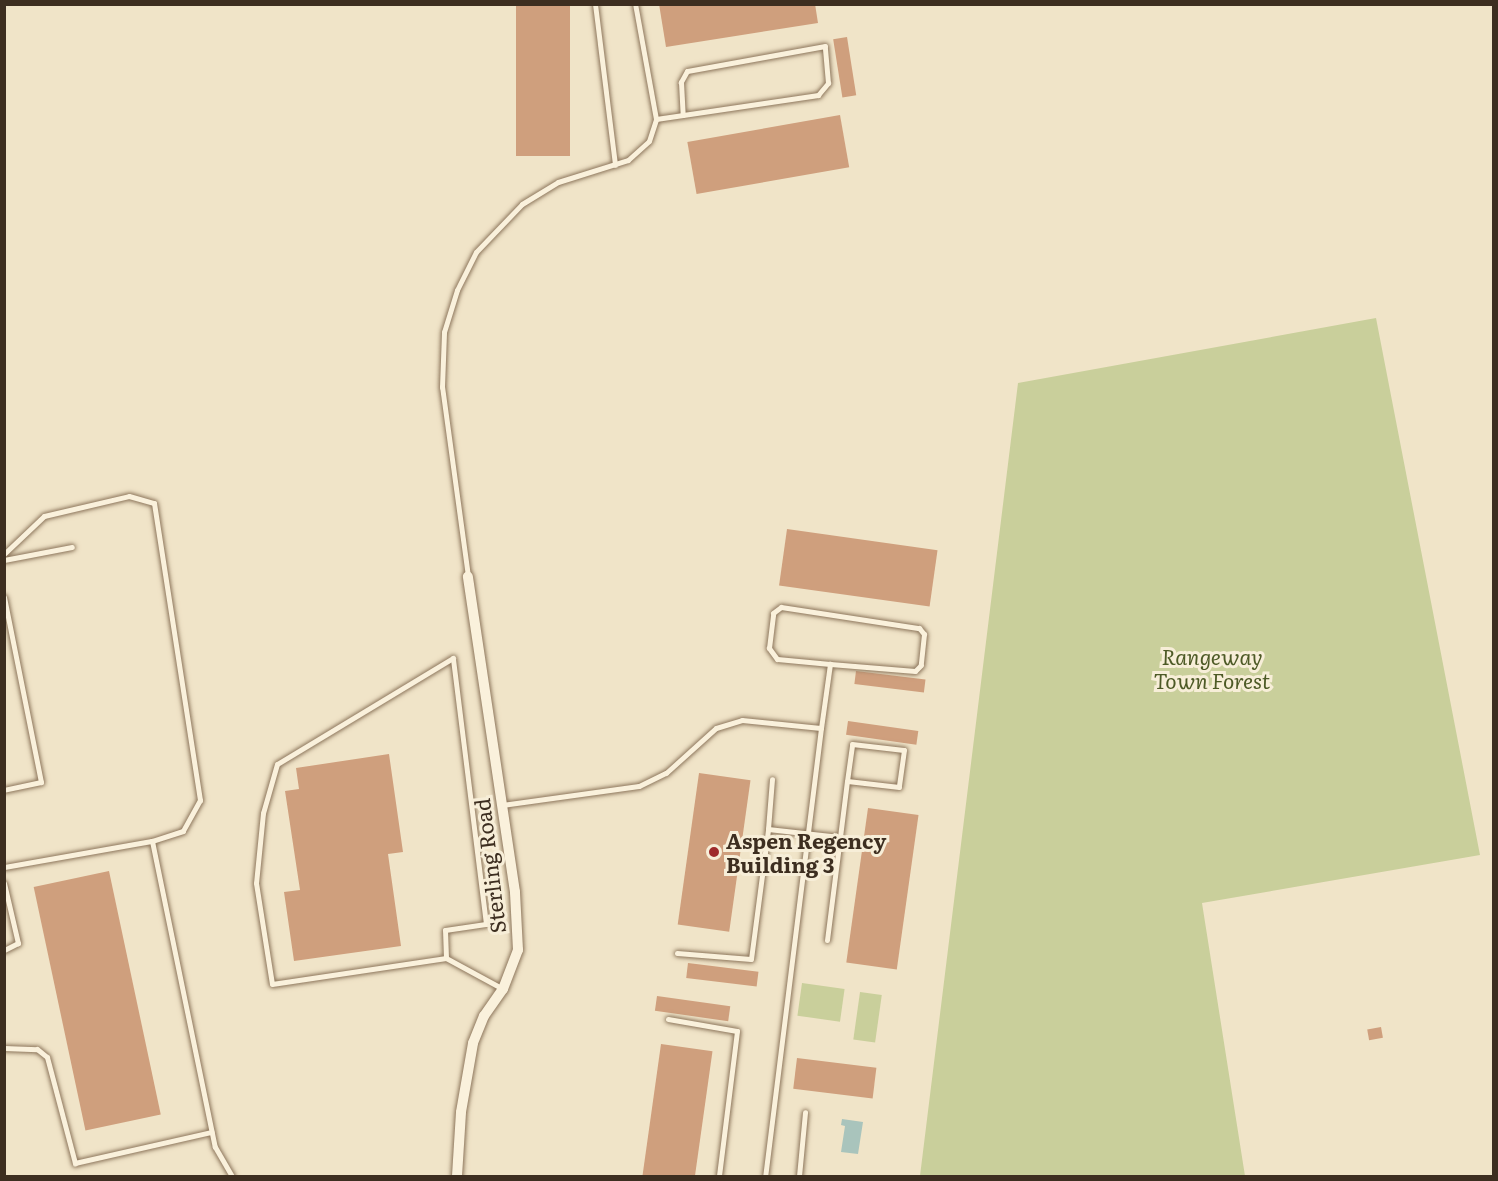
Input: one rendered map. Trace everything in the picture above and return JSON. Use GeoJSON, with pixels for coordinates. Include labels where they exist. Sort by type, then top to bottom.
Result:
{"type":"FeatureCollection","features":[{"type":"Feature","properties":{"kind":"street","name":"Sterling Road"},"geometry":{"type":"LineString","coordinates":[[457,1176],[461,1112],[473,1043],[484,1016],[503,989],[518,950],[514,892],[468,576]]}},
{"type":"Feature","properties":{"kind":"lane"},"geometry":{"type":"LineString","coordinates":[[595,4],[615,165]]}},
{"type":"Feature","properties":{"kind":"lane"},"geometry":{"type":"LineString","coordinates":[[468,576],[442,387],[444,332],[457,290],[476,252],[522,204],[558,182],[615,165],[641,152],[655,129],[656,119],[635,4]]}},
{"type":"Feature","properties":{"kind":"lane"},"geometry":{"type":"LineString","coordinates":[[656,119],[683,115],[818,95],[828,83],[825,46],[687,71],[681,82],[683,115]]}},
{"type":"Feature","properties":{"kind":"lane"},"geometry":{"type":"LineString","coordinates":[[4,554],[44,516],[129,496],[154,503],[200,800],[183,831],[152,840],[4,867]]}},
{"type":"Feature","properties":{"kind":"lane"},"geometry":{"type":"LineString","coordinates":[[4,560],[72,547]]}},
{"type":"Feature","properties":{"kind":"lane"},"geometry":{"type":"LineString","coordinates":[[4,597],[41,782],[4,790]]}},
{"type":"Feature","properties":{"kind":"lane"},"geometry":{"type":"LineString","coordinates":[[781,607],[919,628],[924,634],[921,665],[915,671],[830,664],[777,659],[770,648],[773,613],[781,607]]}},
{"type":"Feature","properties":{"kind":"lane"},"geometry":{"type":"LineString","coordinates":[[446,958],[445,930],[486,924],[453,658],[277,765],[263,813],[256,883],[272,984],[446,958],[503,989]]}},
{"type":"Feature","properties":{"kind":"lane"},"geometry":{"type":"LineString","coordinates":[[765,1176],[806,833],[830,664]]}},
{"type":"Feature","properties":{"kind":"lane"},"geometry":{"type":"LineString","coordinates":[[502,805],[639,786],[666,773],[716,728],[742,720],[822,728]]}},
{"type":"Feature","properties":{"kind":"lane"},"geometry":{"type":"LineString","coordinates":[[827,940],[847,781],[852,744],[904,750],[899,787],[847,781]]}},
{"type":"Feature","properties":{"kind":"lane"},"geometry":{"type":"LineString","coordinates":[[677,953],[752,959],[772,779]]}},
{"type":"Feature","properties":{"kind":"lane"},"geometry":{"type":"LineString","coordinates":[[768,829],[840,837]]}},
{"type":"Feature","properties":{"kind":"lane"},"geometry":{"type":"LineString","coordinates":[[152,840],[215,1147],[232,1176]]}},
{"type":"Feature","properties":{"kind":"lane"},"geometry":{"type":"LineString","coordinates":[[4,883],[18,943],[4,950]]}},
{"type":"Feature","properties":{"kind":"lane"},"geometry":{"type":"LineString","coordinates":[[668,1019],[737,1031],[719,1176]]}},
{"type":"Feature","properties":{"kind":"lane"},"geometry":{"type":"LineString","coordinates":[[4,1048],[37,1049],[47,1057],[75,1164],[212,1132]]}},
{"type":"Feature","properties":{"kind":"lane"},"geometry":{"type":"LineString","coordinates":[[799,1176],[805,1112]]}},
{"type":"Feature","properties":{"kind":"green space","name":"Rangeway Town Forest"},"geometry":{"type":"Polygon","coordinates":[[[1376,318],[1480,855],[1202,903],[1245,1176],[920,1176],[1018,383],[1376,318]]]}},
{"type":"Feature","properties":{"kind":"green space"},"geometry":{"type":"Polygon","coordinates":[[[802,983],[845,989],[840,1022],[797,1016],[802,983]]]}},
{"type":"Feature","properties":{"kind":"green space"},"geometry":{"type":"Polygon","coordinates":[[[860,992],[882,995],[875,1043],[853,1040],[860,992]]]}},
{"type":"Feature","properties":{"kind":"water"},"geometry":{"type":"Polygon","coordinates":[[[842,1119],[863,1122],[858,1154],[841,1152],[845,1126],[841,1125],[842,1119]]]}},
{"type":"Feature","properties":{"kind":"building"},"geometry":{"type":"Polygon","coordinates":[[[516,4],[570,4],[570,156],[516,156],[516,4]]]}},
{"type":"Feature","properties":{"kind":"building"},"geometry":{"type":"Polygon","coordinates":[[[659,4],[815,4],[818,23],[666,47],[659,4]]]}},
{"type":"Feature","properties":{"kind":"building"},"geometry":{"type":"Polygon","coordinates":[[[847,37],[856,95],[842,97],[833,39],[847,37]]]}},
{"type":"Feature","properties":{"kind":"building"},"geometry":{"type":"Polygon","coordinates":[[[840,115],[849,167],[697,194],[687,142],[840,115]]]}},
{"type":"Feature","properties":{"kind":"building"},"geometry":{"type":"Polygon","coordinates":[[[787,529],[938,550],[930,607],[779,585],[787,529]]]}},
{"type":"Feature","properties":{"kind":"building"},"geometry":{"type":"Polygon","coordinates":[[[856,671],[925,680],[924,692],[854,684],[856,671]]]}},
{"type":"Feature","properties":{"kind":"building"},"geometry":{"type":"Polygon","coordinates":[[[848,721],[918,731],[916,745],[846,735],[848,721]]]}},
{"type":"Feature","properties":{"kind":"building"},"geometry":{"type":"Polygon","coordinates":[[[389,754],[403,852],[388,854],[401,946],[294,961],[284,892],[300,890],[285,791],[299,789],[296,768],[389,754]]]}},
{"type":"Feature","properties":{"kind":"building","name":"Aspen Regency Building 3"},"geometry":{"type":"Polygon","coordinates":[[[699,773],[750,780],[729,932],[678,925],[699,773]]]}},
{"type":"Feature","properties":{"kind":"building"},"geometry":{"type":"Polygon","coordinates":[[[868,808],[919,815],[897,970],[846,962],[868,808]]]}},
{"type":"Feature","properties":{"kind":"building"},"geometry":{"type":"Polygon","coordinates":[[[109,871],[161,1115],[85,1131],[34,887],[109,871]]]}},
{"type":"Feature","properties":{"kind":"building"},"geometry":{"type":"Polygon","coordinates":[[[688,963],[758,972],[757,987],[686,978],[688,963]]]}},
{"type":"Feature","properties":{"kind":"building"},"geometry":{"type":"Polygon","coordinates":[[[657,996],[730,1006],[728,1021],[655,1011],[657,996]]]}},
{"type":"Feature","properties":{"kind":"building"},"geometry":{"type":"Polygon","coordinates":[[[1381,1027],[1383,1038],[1369,1040],[1367,1029],[1381,1027]]]}},
{"type":"Feature","properties":{"kind":"building"},"geometry":{"type":"Polygon","coordinates":[[[661,1044],[712,1051],[695,1176],[642,1176],[661,1044]]]}},
{"type":"Feature","properties":{"kind":"building"},"geometry":{"type":"Polygon","coordinates":[[[797,1058],[876,1068],[873,1099],[793,1089],[797,1058]]]}},
{"type":"Feature","properties":{"kind":"place","name":"Aspen Regency Building 3"},"geometry":{"type":"Point","coordinates":[714,852]}}]}
